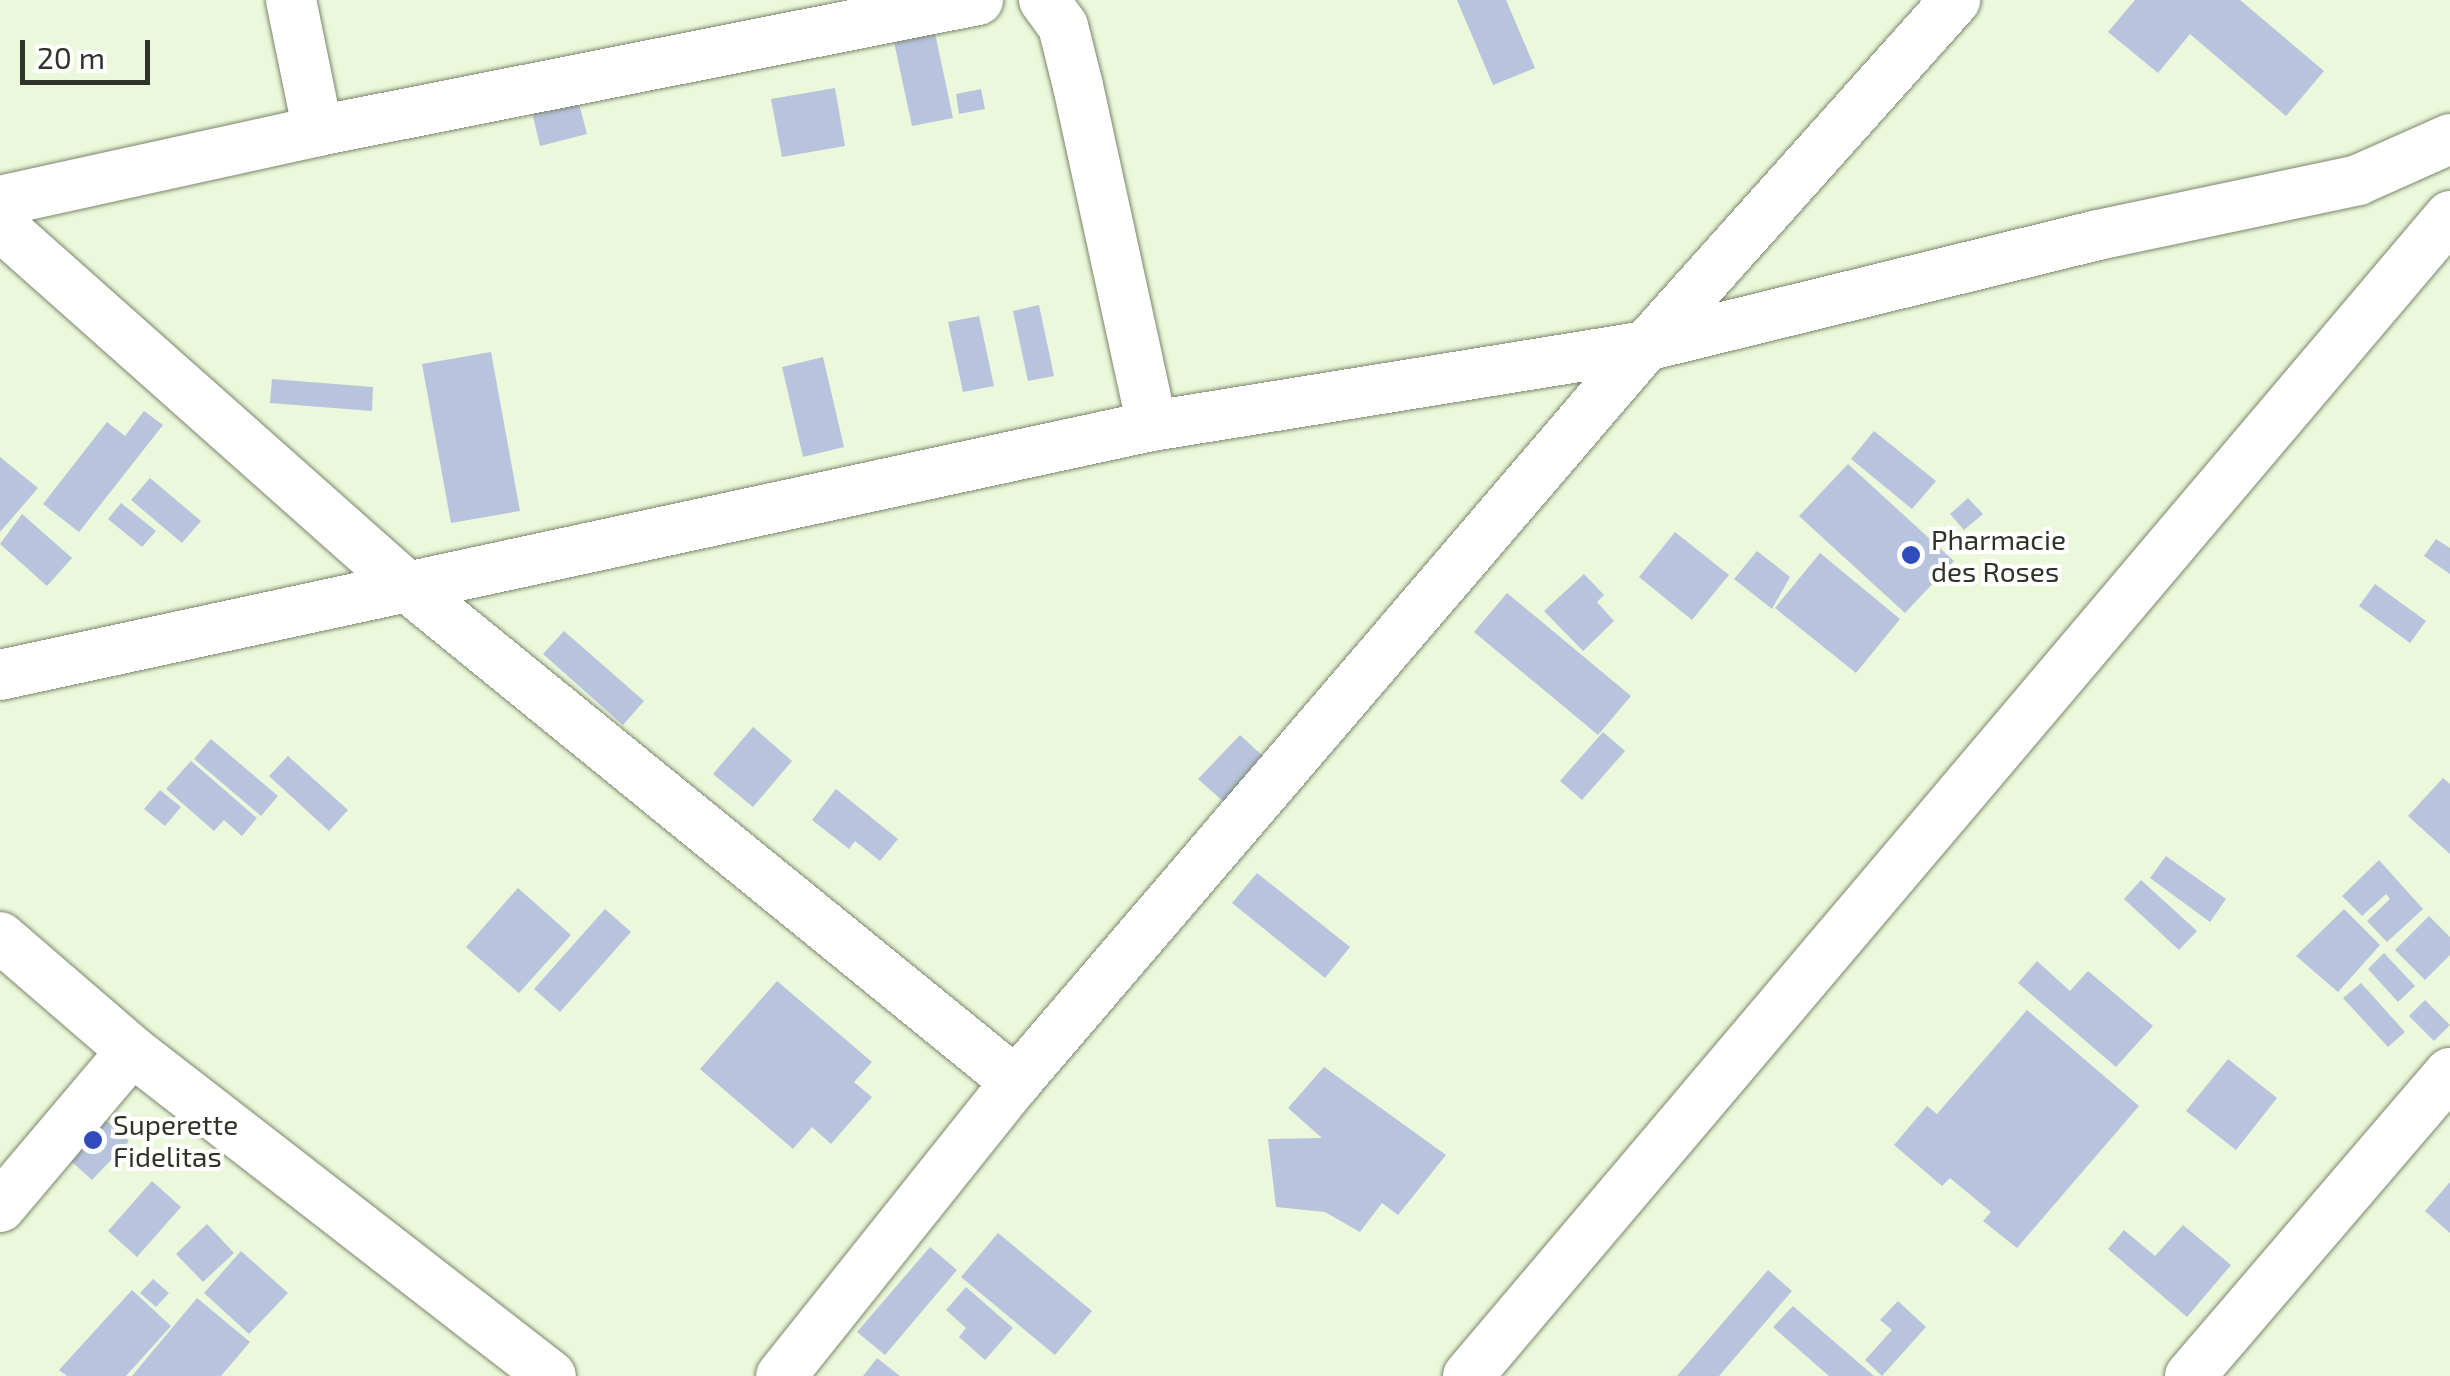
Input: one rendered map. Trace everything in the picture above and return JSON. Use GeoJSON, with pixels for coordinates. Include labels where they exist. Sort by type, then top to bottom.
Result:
{"type":"FeatureCollection","features":[{"type":"Feature","properties":{"kind":"street"},"geometry":{"type":"LineString","coordinates":[[291,0],[318,131]]}},
{"type":"Feature","properties":{"kind":"street"},"geometry":{"type":"LineString","coordinates":[[0,201],[318,131],[978,0]]}},
{"type":"Feature","properties":{"kind":"street"},"geometry":{"type":"LineString","coordinates":[[1044,0],[1062,26],[1070,56],[1152,426]]}},
{"type":"Feature","properties":{"kind":"street"},"geometry":{"type":"LineString","coordinates":[[781,1376],[1016,1082],[1646,346],[1955,0]]}},
{"type":"Feature","properties":{"kind":"street"},"geometry":{"type":"LineString","coordinates":[[0,675],[1152,426],[1646,346],[2098,235],[2358,180],[2450,139]]}},
{"type":"Feature","properties":{"kind":"street"},"geometry":{"type":"LineString","coordinates":[[1468,1376],[2450,216]]}},
{"type":"Feature","properties":{"kind":"street"},"geometry":{"type":"LineString","coordinates":[[0,225],[405,585],[1016,1082]]}},
{"type":"Feature","properties":{"kind":"street"},"geometry":{"type":"LineString","coordinates":[[0,937],[132,1052],[552,1376]]}},
{"type":"Feature","properties":{"kind":"street"},"geometry":{"type":"LineString","coordinates":[[0,1208],[132,1052]]}},
{"type":"Feature","properties":{"kind":"street"},"geometry":{"type":"LineString","coordinates":[[2190,1376],[2450,1072]]}},
{"type":"Feature","properties":{"kind":"building"},"geometry":{"type":"Polygon","coordinates":[[[1457,0],[1506,0],[1535,68],[1493,85],[1457,0]]]}},
{"type":"Feature","properties":{"kind":"building"},"geometry":{"type":"Polygon","coordinates":[[[2135,0],[2240,0],[2324,71],[2286,116],[2190,34],[2158,73],[2108,32],[2135,0]]]}},
{"type":"Feature","properties":{"kind":"building"},"geometry":{"type":"Polygon","coordinates":[[[935,33],[953,118],[912,126],[894,42],[935,33]]]}},
{"type":"Feature","properties":{"kind":"building"},"geometry":{"type":"Polygon","coordinates":[[[835,88],[845,146],[782,157],[771,99],[835,88]]]}},
{"type":"Feature","properties":{"kind":"building"},"geometry":{"type":"Polygon","coordinates":[[[981,89],[985,109],[959,114],[956,94],[981,89]]]}},
{"type":"Feature","properties":{"kind":"building"},"geometry":{"type":"Polygon","coordinates":[[[578,100],[587,134],[540,146],[532,112],[578,100]]]}},
{"type":"Feature","properties":{"kind":"building"},"geometry":{"type":"Polygon","coordinates":[[[1039,305],[1054,376],[1028,381],[1013,311],[1039,305]]]}},
{"type":"Feature","properties":{"kind":"building"},"geometry":{"type":"Polygon","coordinates":[[[979,316],[994,386],[963,392],[948,322],[979,316]]]}},
{"type":"Feature","properties":{"kind":"building"},"geometry":{"type":"Polygon","coordinates":[[[491,352],[520,511],[451,523],[422,364],[491,352]]]}},
{"type":"Feature","properties":{"kind":"building"},"geometry":{"type":"Polygon","coordinates":[[[823,357],[844,447],[803,457],[782,367],[823,357]]]}},
{"type":"Feature","properties":{"kind":"building"},"geometry":{"type":"Polygon","coordinates":[[[272,379],[373,387],[372,411],[270,403],[272,379]]]}},
{"type":"Feature","properties":{"kind":"building"},"geometry":{"type":"Polygon","coordinates":[[[144,411],[163,425],[79,532],[43,504],[107,422],[125,436],[144,411]]]}},
{"type":"Feature","properties":{"kind":"building"},"geometry":{"type":"Polygon","coordinates":[[[1874,431],[1936,481],[1912,509],[1851,459],[1874,431]]]}},
{"type":"Feature","properties":{"kind":"building"},"geometry":{"type":"Polygon","coordinates":[[[0,457],[38,488],[0,532],[0,457]]]}},
{"type":"Feature","properties":{"kind":"building"},"geometry":{"type":"Polygon","coordinates":[[[1848,464],[1954,561],[1905,613],[1799,516],[1848,464]]]}},
{"type":"Feature","properties":{"kind":"building"},"geometry":{"type":"Polygon","coordinates":[[[150,478],[201,521],[182,543],[131,500],[150,478]]]}},
{"type":"Feature","properties":{"kind":"building"},"geometry":{"type":"Polygon","coordinates":[[[1968,498],[1983,514],[1964,530],[1950,514],[1968,498]]]}},
{"type":"Feature","properties":{"kind":"building"},"geometry":{"type":"Polygon","coordinates":[[[121,503],[156,531],[142,547],[108,519],[121,503]]]}},
{"type":"Feature","properties":{"kind":"building"},"geometry":{"type":"Polygon","coordinates":[[[22,514],[72,558],[47,586],[0,544],[22,514]]]}},
{"type":"Feature","properties":{"kind":"building"},"geometry":{"type":"Polygon","coordinates":[[[1675,532],[1729,575],[1692,620],[1639,577],[1675,532]]]}},
{"type":"Feature","properties":{"kind":"building"},"geometry":{"type":"Polygon","coordinates":[[[2436,539],[2450,548],[2450,574],[2424,556],[2436,539]]]}},
{"type":"Feature","properties":{"kind":"building"},"geometry":{"type":"Polygon","coordinates":[[[1757,551],[1790,577],[1772,609],[1734,579],[1757,551]]]}},
{"type":"Feature","properties":{"kind":"building"},"geometry":{"type":"Polygon","coordinates":[[[1820,553],[1900,619],[1856,673],[1775,608],[1820,553]]]}},
{"type":"Feature","properties":{"kind":"building"},"geometry":{"type":"Polygon","coordinates":[[[1584,574],[1604,595],[1597,602],[1614,621],[1583,651],[1544,611],[1584,574]]]}},
{"type":"Feature","properties":{"kind":"building"},"geometry":{"type":"Polygon","coordinates":[[[2375,584],[2426,621],[2410,643],[2359,606],[2375,584]]]}},
{"type":"Feature","properties":{"kind":"building"},"geometry":{"type":"Polygon","coordinates":[[[1507,593],[1631,696],[1598,735],[1474,632],[1507,593]]]}},
{"type":"Feature","properties":{"kind":"building"},"geometry":{"type":"Polygon","coordinates":[[[564,631],[644,701],[623,725],[543,654],[564,631]]]}},
{"type":"Feature","properties":{"kind":"building"},"geometry":{"type":"Polygon","coordinates":[[[753,727],[792,761],[753,807],[713,774],[753,727]]]}},
{"type":"Feature","properties":{"kind":"building"},"geometry":{"type":"Polygon","coordinates":[[[1603,732],[1625,751],[1582,800],[1560,781],[1603,732]]]}},
{"type":"Feature","properties":{"kind":"building"},"geometry":{"type":"Polygon","coordinates":[[[1240,735],[1266,759],[1225,803],[1198,779],[1240,735]]]}},
{"type":"Feature","properties":{"kind":"building"},"geometry":{"type":"Polygon","coordinates":[[[211,739],[278,796],[261,816],[194,759],[211,739]]]}},
{"type":"Feature","properties":{"kind":"building"},"geometry":{"type":"Polygon","coordinates":[[[288,756],[348,810],[329,831],[269,776],[288,756]]]}},
{"type":"Feature","properties":{"kind":"building"},"geometry":{"type":"Polygon","coordinates":[[[191,761],[257,818],[242,836],[224,820],[214,831],[166,789],[191,761]]]}},
{"type":"Feature","properties":{"kind":"building"},"geometry":{"type":"Polygon","coordinates":[[[2443,778],[2450,784],[2450,854],[2408,816],[2443,778]]]}},
{"type":"Feature","properties":{"kind":"building"},"geometry":{"type":"Polygon","coordinates":[[[836,789],[898,839],[880,861],[855,841],[849,849],[812,820],[836,789]]]}},
{"type":"Feature","properties":{"kind":"building"},"geometry":{"type":"Polygon","coordinates":[[[160,790],[181,807],[165,826],[144,809],[160,790]]]}},
{"type":"Feature","properties":{"kind":"building"},"geometry":{"type":"Polygon","coordinates":[[[2166,856],[2226,899],[2210,922],[2150,878],[2166,856]]]}},
{"type":"Feature","properties":{"kind":"building"},"geometry":{"type":"Polygon","coordinates":[[[2379,860],[2423,909],[2387,942],[2367,921],[2390,899],[2386,894],[2362,916],[2342,896],[2379,860]]]}},
{"type":"Feature","properties":{"kind":"building"},"geometry":{"type":"Polygon","coordinates":[[[1257,873],[1350,947],[1325,978],[1232,903],[1257,873]]]}},
{"type":"Feature","properties":{"kind":"building"},"geometry":{"type":"Polygon","coordinates":[[[2141,880],[2197,931],[2179,950],[2124,899],[2141,880]]]}},
{"type":"Feature","properties":{"kind":"building"},"geometry":{"type":"Polygon","coordinates":[[[518,888],[571,935],[519,993],[466,947],[518,888]]]}},
{"type":"Feature","properties":{"kind":"building"},"geometry":{"type":"Polygon","coordinates":[[[605,909],[631,932],[560,1012],[534,989],[605,909]]]}},
{"type":"Feature","properties":{"kind":"building"},"geometry":{"type":"Polygon","coordinates":[[[2344,909],[2380,945],[2338,992],[2296,956],[2344,909]]]}},
{"type":"Feature","properties":{"kind":"building"},"geometry":{"type":"Polygon","coordinates":[[[2429,916],[2450,937],[2450,955],[2425,980],[2395,950],[2429,916]]]}},
{"type":"Feature","properties":{"kind":"building"},"geometry":{"type":"Polygon","coordinates":[[[2384,953],[2415,986],[2398,1002],[2368,969],[2384,953]]]}},
{"type":"Feature","properties":{"kind":"building"},"geometry":{"type":"Polygon","coordinates":[[[2037,961],[2070,991],[2088,971],[2153,1026],[2116,1067],[2018,983],[2037,961]]]}},
{"type":"Feature","properties":{"kind":"building"},"geometry":{"type":"Polygon","coordinates":[[[777,981],[872,1062],[854,1082],[872,1097],[831,1144],[812,1127],[793,1149],[700,1069],[777,981]]]}},
{"type":"Feature","properties":{"kind":"building"},"geometry":{"type":"Polygon","coordinates":[[[2361,983],[2405,1032],[2388,1047],[2343,998],[2361,983]]]}},
{"type":"Feature","properties":{"kind":"building"},"geometry":{"type":"Polygon","coordinates":[[[2425,1000],[2450,1025],[2434,1041],[2409,1016],[2425,1000]]]}},
{"type":"Feature","properties":{"kind":"building"},"geometry":{"type":"Polygon","coordinates":[[[2027,1010],[2139,1106],[2017,1248],[1983,1221],[1991,1212],[1950,1178],[1942,1186],[1894,1145],[1927,1106],[1937,1114],[2027,1010]]]}},
{"type":"Feature","properties":{"kind":"building"},"geometry":{"type":"Polygon","coordinates":[[[2228,1059],[2277,1098],[2236,1150],[2186,1111],[2228,1059]]]}},
{"type":"Feature","properties":{"kind":"building"},"geometry":{"type":"Polygon","coordinates":[[[1324,1067],[1446,1155],[1398,1215],[1382,1203],[1360,1232],[1325,1212],[1276,1207],[1268,1139],[1322,1138],[1288,1108],[1324,1067]]]}},
{"type":"Feature","properties":{"kind":"building"},"geometry":{"type":"Polygon","coordinates":[[[99,1114],[129,1141],[92,1180],[62,1153],[99,1114]]]}},
{"type":"Feature","properties":{"kind":"building"},"geometry":{"type":"Polygon","coordinates":[[[152,1181],[181,1207],[137,1257],[108,1231],[152,1181]]]}},
{"type":"Feature","properties":{"kind":"building"},"geometry":{"type":"Polygon","coordinates":[[[2450,1182],[2450,1233],[2425,1211],[2450,1182]]]}},
{"type":"Feature","properties":{"kind":"building"},"geometry":{"type":"Polygon","coordinates":[[[207,1224],[234,1253],[203,1282],[176,1254],[207,1224]]]}},
{"type":"Feature","properties":{"kind":"building"},"geometry":{"type":"Polygon","coordinates":[[[2183,1225],[2231,1265],[2187,1317],[2108,1249],[2124,1230],[2155,1256],[2183,1225]]]}},
{"type":"Feature","properties":{"kind":"building"},"geometry":{"type":"Polygon","coordinates":[[[998,1233],[1092,1311],[1055,1355],[961,1277],[998,1233]]]}},
{"type":"Feature","properties":{"kind":"building"},"geometry":{"type":"Polygon","coordinates":[[[930,1247],[957,1270],[885,1355],[857,1332],[930,1247]]]}},
{"type":"Feature","properties":{"kind":"building"},"geometry":{"type":"Polygon","coordinates":[[[241,1251],[288,1293],[249,1334],[204,1293],[241,1251]]]}},
{"type":"Feature","properties":{"kind":"building"},"geometry":{"type":"Polygon","coordinates":[[[1768,1270],[1792,1291],[1719,1376],[1677,1376],[1768,1270]]]}},
{"type":"Feature","properties":{"kind":"building"},"geometry":{"type":"Polygon","coordinates":[[[153,1279],[169,1293],[156,1307],[140,1293],[153,1279]]]}},
{"type":"Feature","properties":{"kind":"building"},"geometry":{"type":"Polygon","coordinates":[[[966,1287],[1013,1328],[985,1360],[959,1337],[966,1328],[946,1310],[966,1287]]]}},
{"type":"Feature","properties":{"kind":"building"},"geometry":{"type":"Polygon","coordinates":[[[132,1290],[171,1326],[126,1376],[67,1376],[59,1370],[132,1290]]]}},
{"type":"Feature","properties":{"kind":"building"},"geometry":{"type":"Polygon","coordinates":[[[197,1298],[250,1342],[221,1376],[132,1376],[197,1298]]]}},
{"type":"Feature","properties":{"kind":"building"},"geometry":{"type":"Polygon","coordinates":[[[1898,1301],[1926,1327],[1882,1376],[1865,1360],[1892,1330],[1880,1320],[1898,1301]]]}},
{"type":"Feature","properties":{"kind":"building"},"geometry":{"type":"Polygon","coordinates":[[[1793,1306],[1874,1376],[1829,1376],[1773,1327],[1793,1306]]]}},
{"type":"Feature","properties":{"kind":"building"},"geometry":{"type":"Polygon","coordinates":[[[877,1358],[900,1376],[863,1376],[877,1358]]]}},
{"type":"Feature","properties":{"kind":"place","name":"Pharmacie des Roses"},"geometry":{"type":"Point","coordinates":[1911,555]}},
{"type":"Feature","properties":{"kind":"place","name":"Superette Fidelitas"},"geometry":{"type":"Point","coordinates":[93,1140]}}]}
